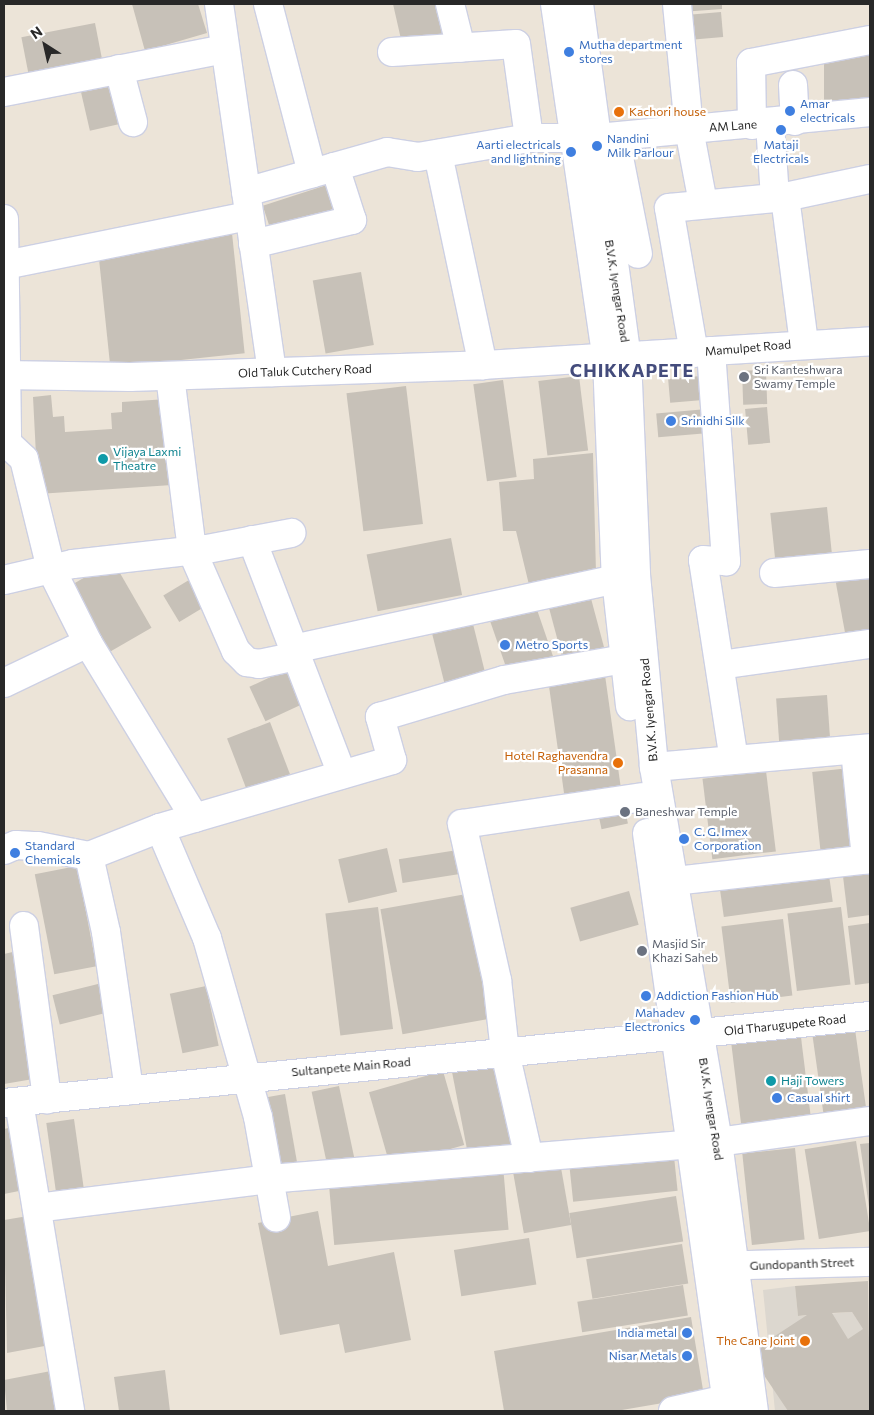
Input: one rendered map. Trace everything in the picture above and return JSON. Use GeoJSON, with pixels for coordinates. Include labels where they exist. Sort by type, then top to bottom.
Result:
{"type":"FeatureCollection","features":[{"type":"Feature","properties":{"kind":"street"},"geometry":{"type":"LineString","coordinates":[[219,4],[272,372]]}},
{"type":"Feature","properties":{"kind":"street"},"geometry":{"type":"LineString","coordinates":[[253,244],[352,220],[324,170],[268,4]]}},
{"type":"Feature","properties":{"kind":"street"},"geometry":{"type":"LineString","coordinates":[[450,4],[461,48]]}},
{"type":"Feature","properties":{"kind":"street","name":"B.V.K. Iyengar Road"},"geometry":{"type":"LineString","coordinates":[[555,4],[595,138]]}},
{"type":"Feature","properties":{"kind":"street","name":"B.V.K. Iyengar Road"},"geometry":{"type":"LineString","coordinates":[[578,4],[595,138],[617,358],[654,766],[674,881],[687,1035]]}},
{"type":"Feature","properties":{"kind":"street"},"geometry":{"type":"LineString","coordinates":[[677,4],[689,129],[703,203]]}},
{"type":"Feature","properties":{"kind":"street"},"geometry":{"type":"LineString","coordinates":[[804,343],[780,197],[772,123],[751,63],[870,40]]}},
{"type":"Feature","properties":{"kind":"street"},"geometry":{"type":"LineString","coordinates":[[392,52],[516,44],[529,138]]}},
{"type":"Feature","properties":{"kind":"street"},"geometry":{"type":"LineString","coordinates":[[4,92],[224,48]]}},
{"type":"Feature","properties":{"kind":"street"},"geometry":{"type":"LineString","coordinates":[[119,69],[132,122]]}},
{"type":"Feature","properties":{"kind":"street"},"geometry":{"type":"LineString","coordinates":[[772,123],[793,85]]}},
{"type":"Feature","properties":{"kind":"street","name":"AM Lane"},"geometry":{"type":"LineString","coordinates":[[6,265],[248,204],[324,170],[387,152],[418,158],[529,138],[595,138],[772,123],[870,112]]}},
{"type":"Feature","properties":{"kind":"street"},"geometry":{"type":"LineString","coordinates":[[595,138],[638,254]]}},
{"type":"Feature","properties":{"kind":"street"},"geometry":{"type":"LineString","coordinates":[[438,154],[483,365]]}},
{"type":"Feature","properties":{"kind":"street"},"geometry":{"type":"LineString","coordinates":[[734,760],[703,560],[726,561],[702,352],[669,208],[703,203],[780,197],[870,179]]}},
{"type":"Feature","properties":{"kind":"street"},"geometry":{"type":"LineString","coordinates":[[4,219],[7,443],[24,459],[51,569],[88,643],[195,818]]}},
{"type":"Feature","properties":{"kind":"street","name":"Mamulpet Road"},"geometry":{"type":"LineString","coordinates":[[617,358],[804,343],[870,341]]}},
{"type":"Feature","properties":{"kind":"street","name":"B.V.K. Iyengar Road"},"geometry":{"type":"LineString","coordinates":[[617,358],[616,579],[624,659],[642,797],[687,1035],[721,1266],[754,1411]]}},
{"type":"Feature","properties":{"kind":"street","name":"Old Taluk Cutchery Road"},"geometry":{"type":"LineString","coordinates":[[6,375],[170,376],[483,365],[617,358]]}},
{"type":"Feature","properties":{"kind":"street"},"geometry":{"type":"LineString","coordinates":[[170,376],[192,551],[236,651],[246,662],[616,579]]}},
{"type":"Feature","properties":{"kind":"street"},"geometry":{"type":"LineString","coordinates":[[4,580],[51,569],[192,551],[291,533]]}},
{"type":"Feature","properties":{"kind":"street"},"geometry":{"type":"LineString","coordinates":[[252,540],[342,774]]}},
{"type":"Feature","properties":{"kind":"street"},"geometry":{"type":"LineString","coordinates":[[774,573],[870,564]]}},
{"type":"Feature","properties":{"kind":"street"},"geometry":{"type":"LineString","coordinates":[[4,683],[88,643]]}},
{"type":"Feature","properties":{"kind":"street"},"geometry":{"type":"LineString","coordinates":[[720,665],[870,644]]}},
{"type":"Feature","properties":{"kind":"street"},"geometry":{"type":"LineString","coordinates":[[4,850],[16,845],[38,846],[89,856],[160,828],[392,760],[380,717],[504,680],[624,659]]}},
{"type":"Feature","properties":{"kind":"street"},"geometry":{"type":"LineString","coordinates":[[654,766],[863,749],[868,859],[674,881]]}},
{"type":"Feature","properties":{"kind":"street"},"geometry":{"type":"LineString","coordinates":[[529,1158],[505,1052],[497,980],[462,824],[642,797]]}},
{"type":"Feature","properties":{"kind":"street"},"geometry":{"type":"LineString","coordinates":[[160,828],[207,938],[248,1077],[276,1217]]}},
{"type":"Feature","properties":{"kind":"street"},"geometry":{"type":"LineString","coordinates":[[89,856],[106,932],[129,1090]]}},
{"type":"Feature","properties":{"kind":"street"},"geometry":{"type":"LineString","coordinates":[[24,926],[47,1098]]}},
{"type":"Feature","properties":{"kind":"street","name":"Old Tharugupete Road"},"geometry":{"type":"LineString","coordinates":[[687,1035],[870,1016]]}},
{"type":"Feature","properties":{"kind":"street","name":"Sultanpete Main Road"},"geometry":{"type":"LineString","coordinates":[[11,1102],[248,1077],[687,1035]]}},
{"type":"Feature","properties":{"kind":"street"},"geometry":{"type":"LineString","coordinates":[[11,1102],[37,1208],[70,1411]]}},
{"type":"Feature","properties":{"kind":"street"},"geometry":{"type":"LineString","coordinates":[[37,1208],[269,1179],[704,1143],[870,1121]]}},
{"type":"Feature","properties":{"kind":"street","name":"Gundopanth Street"},"geometry":{"type":"LineString","coordinates":[[721,1266],[870,1262]]}},
{"type":"Feature","properties":{"kind":"street","name":"B.V.K. Iyengar Road"},"geometry":{"type":"LineString","coordinates":[[721,1266],[727,1405]]}},
{"type":"Feature","properties":{"kind":"street"},"geometry":{"type":"LineString","coordinates":[[674,1411],[727,1405]]}},
{"type":"Feature","properties":{"kind":"shaded area"},"geometry":{"type":"Polygon","coordinates":[[[795,1286],[798,1316],[852,1312],[870,1339],[870,1371],[817,1411],[775,1411],[763,1290],[795,1286]]]}},
{"type":"Feature","properties":{"kind":"building"},"geometry":{"type":"Polygon","coordinates":[[[132,4],[198,4],[207,33],[145,51],[132,4]]]}},
{"type":"Feature","properties":{"kind":"building"},"geometry":{"type":"Polygon","coordinates":[[[393,4],[438,4],[445,39],[403,48],[393,4]]]}},
{"type":"Feature","properties":{"kind":"building"},"geometry":{"type":"Polygon","coordinates":[[[681,4],[722,4],[722,9],[681,12],[681,4]]]}},
{"type":"Feature","properties":{"kind":"building"},"geometry":{"type":"Polygon","coordinates":[[[721,12],[723,37],[685,40],[683,15],[721,12]]]}},
{"type":"Feature","properties":{"kind":"building"},"geometry":{"type":"Polygon","coordinates":[[[95,23],[103,65],[30,80],[21,37],[95,23]]]}},
{"type":"Feature","properties":{"kind":"building"},"geometry":{"type":"Polygon","coordinates":[[[824,52],[870,52],[870,100],[824,100],[824,52]]]}},
{"type":"Feature","properties":{"kind":"building"},"geometry":{"type":"Polygon","coordinates":[[[115,84],[124,123],[90,131],[81,92],[115,84]]]}},
{"type":"Feature","properties":{"kind":"building"},"geometry":{"type":"Polygon","coordinates":[[[336,182],[344,206],[270,230],[263,206],[336,182]]]}},
{"type":"Feature","properties":{"kind":"building"},"geometry":{"type":"Polygon","coordinates":[[[232,233],[245,353],[110,367],[98,247],[232,233]]]}},
{"type":"Feature","properties":{"kind":"building"},"geometry":{"type":"Polygon","coordinates":[[[361,272],[374,345],[326,353],[313,281],[361,272]]]}},
{"type":"Feature","properties":{"kind":"building"},"geometry":{"type":"Polygon","coordinates":[[[766,370],[767,404],[743,405],[742,371],[766,370]]]}},
{"type":"Feature","properties":{"kind":"building"},"geometry":{"type":"Polygon","coordinates":[[[579,376],[588,450],[547,455],[538,381],[579,376]]]}},
{"type":"Feature","properties":{"kind":"building"},"geometry":{"type":"Polygon","coordinates":[[[701,376],[703,400],[670,403],[668,379],[701,376]]]}},
{"type":"Feature","properties":{"kind":"building"},"geometry":{"type":"Polygon","coordinates":[[[503,380],[517,477],[487,481],[473,384],[503,380]]]}},
{"type":"Feature","properties":{"kind":"building"},"geometry":{"type":"Polygon","coordinates":[[[406,386],[423,524],[363,531],[346,393],[406,386]]]}},
{"type":"Feature","properties":{"kind":"building","name":"Vijaya Laxmi Theatre"},"geometry":{"type":"Polygon","coordinates":[[[51,395],[53,417],[64,416],[65,432],[112,429],[111,413],[122,412],[122,402],[167,399],[172,485],[38,494],[33,397],[51,395]]]}},
{"type":"Feature","properties":{"kind":"building"},"geometry":{"type":"Polygon","coordinates":[[[767,407],[770,443],[748,445],[745,409],[767,407]]]}},
{"type":"Feature","properties":{"kind":"building"},"geometry":{"type":"Polygon","coordinates":[[[707,409],[709,433],[658,437],[656,413],[707,409]]]}},
{"type":"Feature","properties":{"kind":"building"},"geometry":{"type":"Polygon","coordinates":[[[593,453],[596,573],[530,589],[516,531],[503,531],[499,482],[534,479],[533,459],[593,453]]]}},
{"type":"Feature","properties":{"kind":"building"},"geometry":{"type":"Polygon","coordinates":[[[827,507],[832,557],[776,563],[770,513],[827,507]]]}},
{"type":"Feature","properties":{"kind":"building"},"geometry":{"type":"Polygon","coordinates":[[[451,538],[462,595],[378,611],[367,554],[451,538]]]}},
{"type":"Feature","properties":{"kind":"building"},"geometry":{"type":"Polygon","coordinates":[[[113,561],[152,628],[107,653],[69,586],[113,561]]]}},
{"type":"Feature","properties":{"kind":"building"},"geometry":{"type":"Polygon","coordinates":[[[870,571],[870,633],[846,638],[835,578],[870,571]]]}},
{"type":"Feature","properties":{"kind":"building"},"geometry":{"type":"Polygon","coordinates":[[[189,580],[205,607],[179,622],[163,595],[189,580]]]}},
{"type":"Feature","properties":{"kind":"building"},"geometry":{"type":"Polygon","coordinates":[[[589,591],[605,651],[564,662],[547,602],[589,591]]]}},
{"type":"Feature","properties":{"kind":"building"},"geometry":{"type":"Polygon","coordinates":[[[534,601],[554,658],[508,673],[489,617],[534,601]]]}},
{"type":"Feature","properties":{"kind":"building"},"geometry":{"type":"Polygon","coordinates":[[[471,616],[487,680],[446,690],[430,626],[471,616]]]}},
{"type":"Feature","properties":{"kind":"building"},"geometry":{"type":"Polygon","coordinates":[[[292,667],[308,701],[265,721],[249,687],[292,667]]]}},
{"type":"Feature","properties":{"kind":"building"},"geometry":{"type":"Polygon","coordinates":[[[604,668],[621,790],[565,798],[548,676],[604,668]]]}},
{"type":"Feature","properties":{"kind":"building"},"geometry":{"type":"Polygon","coordinates":[[[827,695],[831,749],[780,752],[776,699],[827,695]]]}},
{"type":"Feature","properties":{"kind":"building"},"geometry":{"type":"Polygon","coordinates":[[[270,722],[291,776],[248,793],[227,738],[270,722]]]}},
{"type":"Feature","properties":{"kind":"building"},"geometry":{"type":"Polygon","coordinates":[[[850,768],[859,850],[821,854],[812,772],[850,768]]]}},
{"type":"Feature","properties":{"kind":"building"},"geometry":{"type":"Polygon","coordinates":[[[766,771],[776,851],[712,859],[702,779],[766,771]]]}},
{"type":"Feature","properties":{"kind":"building"},"geometry":{"type":"Polygon","coordinates":[[[624,805],[628,824],[602,829],[598,811],[624,805]]]}},
{"type":"Feature","properties":{"kind":"building"},"geometry":{"type":"Polygon","coordinates":[[[387,848],[397,892],[348,903],[338,859],[387,848]]]}},
{"type":"Feature","properties":{"kind":"building"},"geometry":{"type":"Polygon","coordinates":[[[464,849],[468,873],[403,883],[399,859],[464,849]]]}},
{"type":"Feature","properties":{"kind":"building"},"geometry":{"type":"Polygon","coordinates":[[[870,864],[870,915],[848,918],[842,868],[870,864]]]}},
{"type":"Feature","properties":{"kind":"building"},"geometry":{"type":"Polygon","coordinates":[[[77,866],[96,966],[54,974],[35,874],[77,866]]]}},
{"type":"Feature","properties":{"kind":"building"},"geometry":{"type":"Polygon","coordinates":[[[829,875],[833,902],[724,917],[720,890],[829,875]]]}},
{"type":"Feature","properties":{"kind":"building"},"geometry":{"type":"Polygon","coordinates":[[[629,891],[639,925],[580,941],[570,908],[629,891]]]}},
{"type":"Feature","properties":{"kind":"building"},"geometry":{"type":"Polygon","coordinates":[[[472,893],[494,1018],[402,1034],[380,909],[472,893]]]}},
{"type":"Feature","properties":{"kind":"building"},"geometry":{"type":"Polygon","coordinates":[[[378,907],[393,1029],[340,1036],[325,913],[378,907]]]}},
{"type":"Feature","properties":{"kind":"building"},"geometry":{"type":"Polygon","coordinates":[[[841,907],[851,984],[797,991],[787,914],[841,907]]]}},
{"type":"Feature","properties":{"kind":"building"},"geometry":{"type":"Polygon","coordinates":[[[783,919],[792,995],[731,1003],[721,927],[783,919]]]}},
{"type":"Feature","properties":{"kind":"building"},"geometry":{"type":"Polygon","coordinates":[[[870,923],[870,983],[855,985],[848,926],[870,923]]]}},
{"type":"Feature","properties":{"kind":"building"},"geometry":{"type":"Polygon","coordinates":[[[17,951],[39,1078],[4,1084],[4,954],[17,951]]]}},
{"type":"Feature","properties":{"kind":"building"},"geometry":{"type":"Polygon","coordinates":[[[102,983],[109,1012],[60,1024],[53,995],[102,983]]]}},
{"type":"Feature","properties":{"kind":"building"},"geometry":{"type":"Polygon","coordinates":[[[206,986],[219,1046],[182,1053],[170,994],[206,986]]]}},
{"type":"Feature","properties":{"kind":"building"},"geometry":{"type":"Polygon","coordinates":[[[854,1022],[867,1118],[825,1124],[811,1028],[854,1022]]]}},
{"type":"Feature","properties":{"kind":"building","name":"Haji Towers"},"geometry":{"type":"Polygon","coordinates":[[[800,1029],[812,1124],[742,1133],[731,1038],[800,1029]]]}},
{"type":"Feature","properties":{"kind":"building"},"geometry":{"type":"Polygon","coordinates":[[[501,1062],[517,1146],[468,1156],[452,1072],[501,1062]]]}},
{"type":"Feature","properties":{"kind":"building"},"geometry":{"type":"Polygon","coordinates":[[[443,1071],[464,1145],[390,1166],[369,1092],[443,1071]]]}},
{"type":"Feature","properties":{"kind":"building"},"geometry":{"type":"Polygon","coordinates":[[[339,1086],[355,1163],[328,1169],[312,1092],[339,1086]]]}},
{"type":"Feature","properties":{"kind":"building"},"geometry":{"type":"Polygon","coordinates":[[[285,1094],[298,1170],[276,1174],[262,1098],[285,1094]]]}},
{"type":"Feature","properties":{"kind":"building"},"geometry":{"type":"Polygon","coordinates":[[[74,1119],[84,1192],[57,1196],[46,1123],[74,1119]]]}},
{"type":"Feature","properties":{"kind":"building"},"geometry":{"type":"Polygon","coordinates":[[[13,1127],[24,1190],[4,1194],[4,1129],[13,1127]]]}},
{"type":"Feature","properties":{"kind":"building"},"geometry":{"type":"Polygon","coordinates":[[[856,1141],[870,1231],[819,1239],[805,1149],[856,1141]]]}},
{"type":"Feature","properties":{"kind":"building"},"geometry":{"type":"Polygon","coordinates":[[[870,1143],[870,1207],[869,1207],[860,1144],[870,1143]]]}},
{"type":"Feature","properties":{"kind":"building"},"geometry":{"type":"Polygon","coordinates":[[[673,1147],[678,1191],[573,1202],[569,1158],[673,1147]]]}},
{"type":"Feature","properties":{"kind":"building"},"geometry":{"type":"Polygon","coordinates":[[[795,1148],[805,1239],[752,1245],[742,1154],[795,1148]]]}},
{"type":"Feature","properties":{"kind":"building"},"geometry":{"type":"Polygon","coordinates":[[[560,1162],[571,1225],[524,1233],[513,1170],[560,1162]]]}},
{"type":"Feature","properties":{"kind":"building"},"geometry":{"type":"Polygon","coordinates":[[[503,1166],[509,1230],[334,1245],[329,1181],[503,1166]]]}},
{"type":"Feature","properties":{"kind":"building"},"geometry":{"type":"Polygon","coordinates":[[[676,1196],[683,1241],[577,1258],[569,1213],[676,1196]]]}},
{"type":"Feature","properties":{"kind":"building"},"geometry":{"type":"Polygon","coordinates":[[[318,1211],[328,1266],[394,1252],[411,1340],[345,1353],[339,1324],[280,1335],[258,1223],[318,1211]]]}},
{"type":"Feature","properties":{"kind":"building"},"geometry":{"type":"Polygon","coordinates":[[[28,1216],[50,1345],[7,1353],[4,1220],[28,1216]]]}},
{"type":"Feature","properties":{"kind":"building"},"geometry":{"type":"Polygon","coordinates":[[[529,1238],[536,1284],[461,1296],[454,1250],[529,1238]]]}},
{"type":"Feature","properties":{"kind":"building"},"geometry":{"type":"Polygon","coordinates":[[[682,1244],[688,1284],[592,1299],[586,1259],[682,1244]]]}},
{"type":"Feature","properties":{"kind":"building"},"geometry":{"type":"Polygon","coordinates":[[[868,1281],[870,1411],[788,1411],[749,1353],[807,1315],[798,1316],[795,1286],[868,1281]],[[852,1312],[832,1313],[848,1339],[863,1329],[852,1312]]]}},
{"type":"Feature","properties":{"kind":"building"},"geometry":{"type":"Polygon","coordinates":[[[683,1285],[688,1316],[582,1332],[577,1302],[683,1285]]]}},
{"type":"Feature","properties":{"kind":"building"},"geometry":{"type":"Polygon","coordinates":[[[691,1317],[704,1396],[616,1411],[504,1411],[494,1351],[691,1317]]]}},
{"type":"Feature","properties":{"kind":"building"},"geometry":{"type":"Polygon","coordinates":[[[165,1370],[170,1411],[119,1411],[114,1377],[165,1370]]]}},
{"type":"Feature","properties":{"kind":"building"},"geometry":{"type":"Polygon","coordinates":[[[51,1371],[58,1411],[7,1411],[4,1380],[51,1371]]]}},
{"type":"Feature","properties":{"kind":"place","name":"Mutha department stores"},"geometry":{"type":"Point","coordinates":[569,52]}},
{"type":"Feature","properties":{"kind":"place","name":"Amar electricals"},"geometry":{"type":"Point","coordinates":[790,111]}},
{"type":"Feature","properties":{"kind":"place","name":"Kachori house"},"geometry":{"type":"Point","coordinates":[619,112]}},
{"type":"Feature","properties":{"kind":"place","name":"Mataji Electricals"},"geometry":{"type":"Point","coordinates":[781,130]}},
{"type":"Feature","properties":{"kind":"place","name":"Nandini Milk Parlour"},"geometry":{"type":"Point","coordinates":[597,146]}},
{"type":"Feature","properties":{"kind":"place","name":"Aarti electricals and lightning"},"geometry":{"type":"Point","coordinates":[571,152]}},
{"type":"Feature","properties":{"kind":"place","name":"Sri Kanteshwara Swamy Temple"},"geometry":{"type":"Point","coordinates":[744,377]}},
{"type":"Feature","properties":{"kind":"place","name":"Srinidhi Silk"},"geometry":{"type":"Point","coordinates":[671,421]}},
{"type":"Feature","properties":{"kind":"place","name":"Vijaya Laxmi Theatre"},"geometry":{"type":"Point","coordinates":[103,459]}},
{"type":"Feature","properties":{"kind":"place","name":"Metro Sports"},"geometry":{"type":"Point","coordinates":[505,645]}},
{"type":"Feature","properties":{"kind":"place","name":"Hotel Raghavendra Prasanna"},"geometry":{"type":"Point","coordinates":[618,763]}},
{"type":"Feature","properties":{"kind":"place","name":"Baneshwar Temple"},"geometry":{"type":"Point","coordinates":[625,812]}},
{"type":"Feature","properties":{"kind":"place","name":"C. G. Imex Corporation"},"geometry":{"type":"Point","coordinates":[684,839]}},
{"type":"Feature","properties":{"kind":"place","name":"Standard Chemicals"},"geometry":{"type":"Point","coordinates":[15,853]}},
{"type":"Feature","properties":{"kind":"place","name":"Masjid Sir Khazi Saheb"},"geometry":{"type":"Point","coordinates":[642,951]}},
{"type":"Feature","properties":{"kind":"place","name":"Addiction Fashion Hub"},"geometry":{"type":"Point","coordinates":[646,996]}},
{"type":"Feature","properties":{"kind":"place","name":"Mahadev Electronics"},"geometry":{"type":"Point","coordinates":[695,1020]}},
{"type":"Feature","properties":{"kind":"place","name":"Haji Towers"},"geometry":{"type":"Point","coordinates":[771,1081]}},
{"type":"Feature","properties":{"kind":"place","name":"Casual shirt"},"geometry":{"type":"Point","coordinates":[777,1098]}},
{"type":"Feature","properties":{"kind":"place","name":"India metal"},"geometry":{"type":"Point","coordinates":[687,1333]}},
{"type":"Feature","properties":{"kind":"place","name":"The Cane Joint"},"geometry":{"type":"Point","coordinates":[805,1341]}},
{"type":"Feature","properties":{"kind":"place","name":"Nisar Metals"},"geometry":{"type":"Point","coordinates":[687,1356]}},
{"type":"Feature","properties":{"kind":"district","name":"CHIKKAPETE"},"geometry":{"type":"Point","coordinates":[632,370]}}]}
